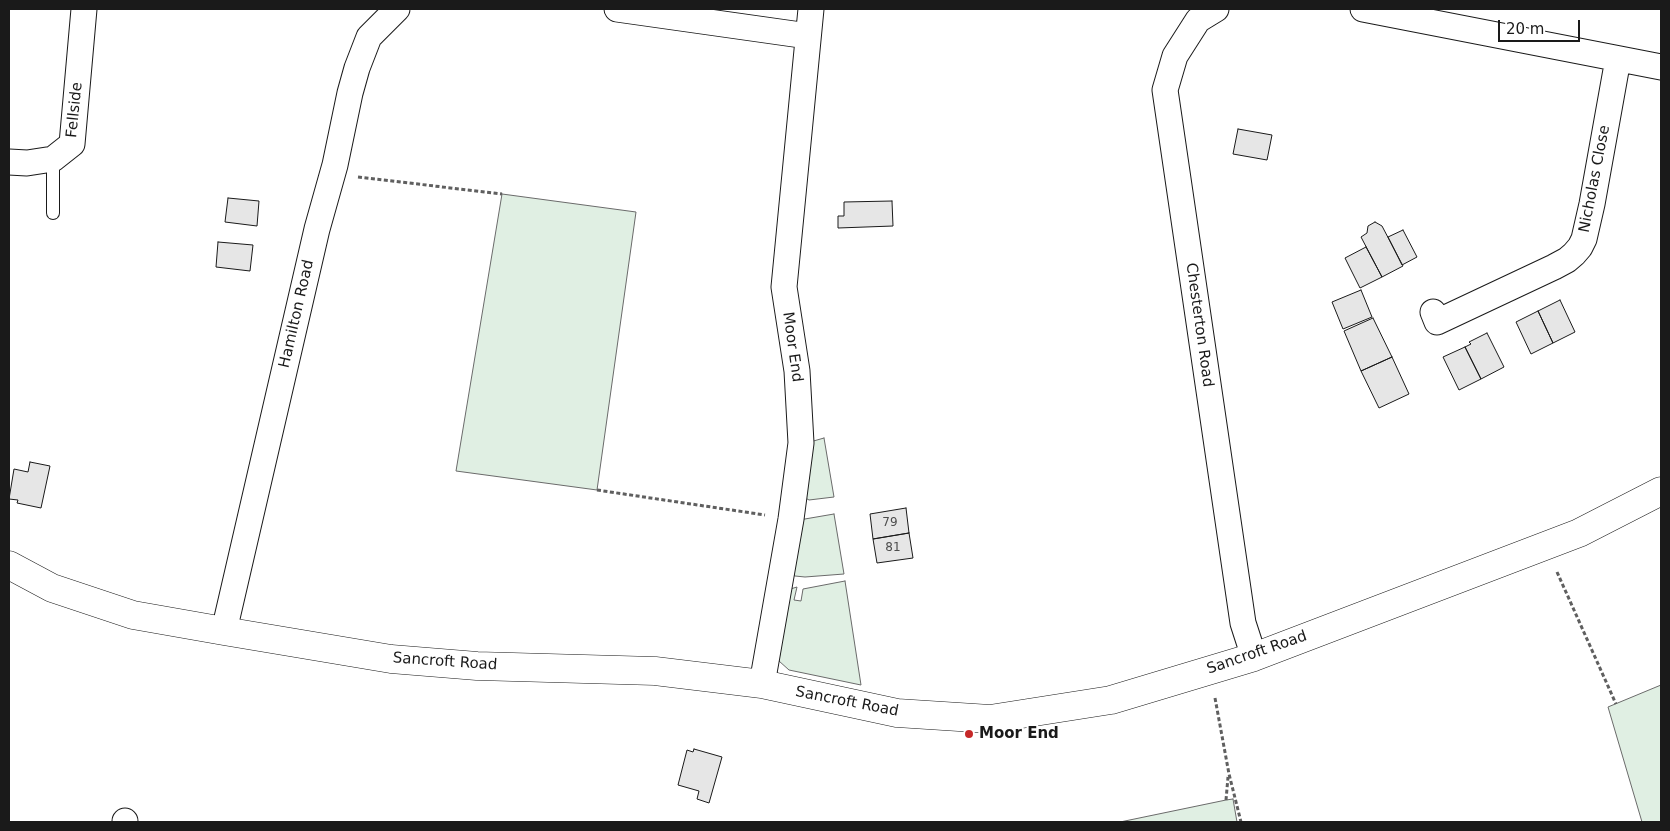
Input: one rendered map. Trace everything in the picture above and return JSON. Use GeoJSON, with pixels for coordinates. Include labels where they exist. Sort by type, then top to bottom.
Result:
{"type":"FeatureCollection","features":[{"type":"Feature","properties":{"kind":"street","name":"Fellside"},"geometry":{"type":"LineString","coordinates":[[9,162],[27,163],[52,159],[72,144],[84,9]]}},
{"type":"Feature","properties":{"kind":"street","name":"Hamilton Road"},"geometry":{"type":"LineString","coordinates":[[224,631],[350,92],[369,38],[397,9]]}},
{"type":"Feature","properties":{"kind":"street"},"geometry":{"type":"LineString","coordinates":[[617,9],[808,36]]}},
{"type":"Feature","properties":{"kind":"street","name":"Moor End"},"geometry":{"type":"LineString","coordinates":[[762,684],[791,519],[801,443],[797,371],[784,287],[812,9]]}},
{"type":"Feature","properties":{"kind":"street","name":"Chesterton Road"},"geometry":{"type":"LineString","coordinates":[[1216,9],[1198,20],[1175,56],[1165,90],[1243,623],[1254,656]]}},
{"type":"Feature","properties":{"kind":"street"},"geometry":{"type":"LineString","coordinates":[[1363,9],[1661,67]]}},
{"type":"Feature","properties":{"kind":"street","name":"Nicholas Close"},"geometry":{"type":"LineString","coordinates":[[1433,312],[1438,322],[1554,267],[1567,260],[1580,247],[1584,239],[1592,204],[1618,59]]}},
{"type":"Feature","properties":{"kind":"street","name":"Sancroft Road"},"geometry":{"type":"LineString","coordinates":[[9,565],[52,588],[133,614],[391,659],[477,666],[655,671],[762,684],[897,714],[990,719],[1111,700],[1210,671],[1579,533],[1661,491]]}},
{"type":"Feature","properties":{"kind":"lane"},"geometry":{"type":"LineString","coordinates":[[52,159],[53,213]]}},
{"type":"Feature","properties":{"kind":"path"},"geometry":{"type":"LineString","coordinates":[[332,175],[502,194]]}},
{"type":"Feature","properties":{"kind":"path"},"geometry":{"type":"LineString","coordinates":[[597,490],[791,519]]}},
{"type":"Feature","properties":{"kind":"path"},"geometry":{"type":"LineString","coordinates":[[1545,546],[1616,704]]}},
{"type":"Feature","properties":{"kind":"path"},"geometry":{"type":"LineString","coordinates":[[1210,671],[1229,774],[1241,822]]}},
{"type":"Feature","properties":{"kind":"path"},"geometry":{"type":"LineString","coordinates":[[1226,800],[1229,774]]}},
{"type":"Feature","properties":{"kind":"green space"},"geometry":{"type":"Polygon","coordinates":[[[502,194],[636,212],[597,490],[456,471],[502,194]]]}},
{"type":"Feature","properties":{"kind":"green space"},"geometry":{"type":"Polygon","coordinates":[[[824,438],[834,497],[809,500],[802,496],[810,442],[824,438]]]}},
{"type":"Feature","properties":{"kind":"green space"},"geometry":{"type":"Polygon","coordinates":[[[834,514],[844,574],[805,577],[788,573],[799,520],[834,514]]]}},
{"type":"Feature","properties":{"kind":"green space"},"geometry":{"type":"Polygon","coordinates":[[[845,581],[861,685],[789,670],[779,661],[787,590],[797,587],[794,600],[801,601],[803,589],[845,581]]]}},
{"type":"Feature","properties":{"kind":"green space"},"geometry":{"type":"Polygon","coordinates":[[[1661,685],[1661,822],[1642,822],[1608,707],[1661,685]]]}},
{"type":"Feature","properties":{"kind":"green space"},"geometry":{"type":"Polygon","coordinates":[[[1233,799],[1237,822],[1120,822],[1226,800],[1233,799]]]}},
{"type":"Feature","properties":{"kind":"building"},"geometry":{"type":"Polygon","coordinates":[[[1238,129],[1272,135],[1267,160],[1233,154],[1238,129]]]}},
{"type":"Feature","properties":{"kind":"building"},"geometry":{"type":"Polygon","coordinates":[[[228,198],[259,201],[257,226],[225,222],[228,198]]]}},
{"type":"Feature","properties":{"kind":"building"},"geometry":{"type":"Polygon","coordinates":[[[892,201],[893,226],[838,228],[838,216],[844,216],[844,202],[892,201]]]}},
{"type":"Feature","properties":{"kind":"building"},"geometry":{"type":"Polygon","coordinates":[[[1375,222],[1382,226],[1403,266],[1382,277],[1361,237],[1367,233],[1368,226],[1375,222]]]}},
{"type":"Feature","properties":{"kind":"building"},"geometry":{"type":"Polygon","coordinates":[[[1403,230],[1417,257],[1402,265],[1388,237],[1403,230]]]}},
{"type":"Feature","properties":{"kind":"building"},"geometry":{"type":"Polygon","coordinates":[[[218,242],[253,245],[250,271],[216,267],[218,242]]]}},
{"type":"Feature","properties":{"kind":"building"},"geometry":{"type":"Polygon","coordinates":[[[1366,247],[1382,277],[1360,288],[1345,258],[1366,247]]]}},
{"type":"Feature","properties":{"kind":"building"},"geometry":{"type":"Polygon","coordinates":[[[1361,290],[1372,317],[1343,329],[1332,302],[1361,290]]]}},
{"type":"Feature","properties":{"kind":"building"},"geometry":{"type":"Polygon","coordinates":[[[1560,300],[1575,332],[1553,343],[1538,311],[1560,300]]]}},
{"type":"Feature","properties":{"kind":"building"},"geometry":{"type":"Polygon","coordinates":[[[1538,311],[1553,343],[1531,354],[1516,322],[1538,311]]]}},
{"type":"Feature","properties":{"kind":"building"},"geometry":{"type":"Polygon","coordinates":[[[1373,318],[1392,357],[1361,371],[1344,331],[1373,318]]]}},
{"type":"Feature","properties":{"kind":"building"},"geometry":{"type":"Polygon","coordinates":[[[1487,333],[1504,367],[1481,379],[1465,347],[1471,344],[1469,342],[1487,333]]]}},
{"type":"Feature","properties":{"kind":"building"},"geometry":{"type":"Polygon","coordinates":[[[1465,347],[1481,379],[1459,390],[1443,357],[1465,347]]]}},
{"type":"Feature","properties":{"kind":"building"},"geometry":{"type":"Polygon","coordinates":[[[1392,357],[1409,394],[1379,408],[1361,371],[1392,357]]]}},
{"type":"Feature","properties":{"kind":"building"},"geometry":{"type":"Polygon","coordinates":[[[30,462],[50,466],[41,508],[17,503],[18,500],[9,499],[14,469],[28,472],[30,462]]]}},
{"type":"Feature","properties":{"kind":"building"},"geometry":{"type":"Polygon","coordinates":[[[906,508],[909,533],[873,539],[870,514],[906,508]]]}},
{"type":"Feature","properties":{"kind":"building"},"geometry":{"type":"Polygon","coordinates":[[[909,533],[913,558],[877,563],[873,539],[909,533]]]}},
{"type":"Feature","properties":{"kind":"building"},"geometry":{"type":"Polygon","coordinates":[[[694,749],[722,757],[709,803],[697,799],[699,791],[678,785],[687,750],[693,752],[694,749]]]}},
{"type":"Feature","properties":{"kind":"place","name":"Moor End"},"geometry":{"type":"Point","coordinates":[969,734]}}]}
